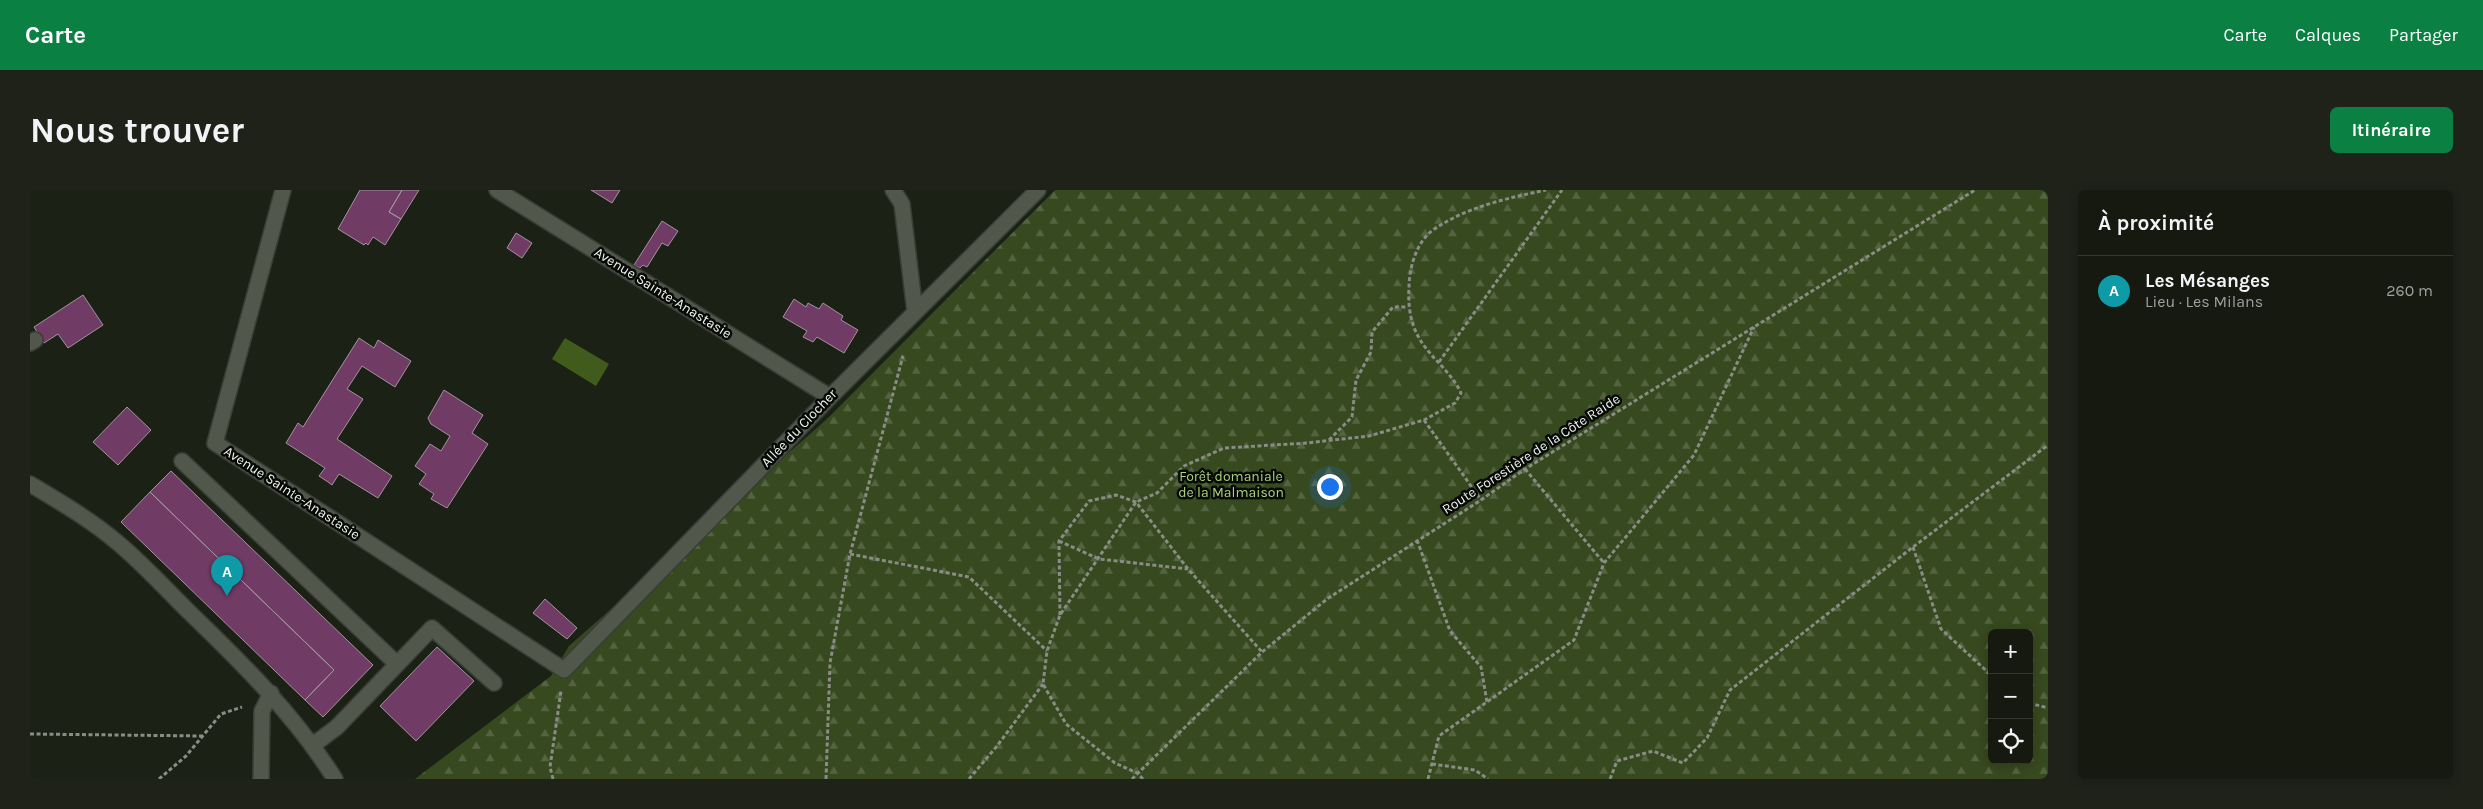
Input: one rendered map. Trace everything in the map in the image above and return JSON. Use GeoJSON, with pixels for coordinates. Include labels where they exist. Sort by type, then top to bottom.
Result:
{"type":"FeatureCollection","features":[{"type":"Feature","properties":{"kind":"street","name":"Avenue Sainte-Anastasie"},"geometry":{"type":"LineString","coordinates":[[283,190],[216,443],[564,670]]}},
{"type":"Feature","properties":{"kind":"street","name":"Avenue Sainte-Anastasie"},"geometry":{"type":"LineString","coordinates":[[497,190],[830,397]]}},
{"type":"Feature","properties":{"kind":"street"},"geometry":{"type":"LineString","coordinates":[[893,190],[902,204],[915,312]]}},
{"type":"Feature","properties":{"kind":"street","name":"Allée du Clocher"},"geometry":{"type":"LineString","coordinates":[[564,670],[830,397],[1038,190]]}},
{"type":"Feature","properties":{"kind":"street"},"geometry":{"type":"LineString","coordinates":[[182,461],[398,664]]}},
{"type":"Feature","properties":{"kind":"street"},"geometry":{"type":"LineString","coordinates":[[30,484],[81,516],[118,543],[269,696],[313,745],[335,779]]}},
{"type":"Feature","properties":{"kind":"street"},"geometry":{"type":"LineString","coordinates":[[313,745],[337,727],[432,628],[494,684]]}},
{"type":"Feature","properties":{"kind":"street"},"geometry":{"type":"LineString","coordinates":[[261,779],[262,711],[269,696]]}},
{"type":"Feature","properties":{"kind":"path"},"geometry":{"type":"LineString","coordinates":[[969,779],[998,746],[1043,684],[1047,652],[1060,615],[1136,502],[1157,493],[1184,466],[1224,448],[1369,436],[1424,420],[1455,403],[1461,393],[1456,382],[1418,336],[1408,307],[1409,281],[1415,254],[1431,231],[1482,205],[1546,190]]}},
{"type":"Feature","properties":{"kind":"path"},"geometry":{"type":"LineString","coordinates":[[1439,362],[1562,190]]}},
{"type":"Feature","properties":{"kind":"path","name":"Route Forestière de la Côte Raide"},"geometry":{"type":"LineString","coordinates":[[1132,779],[1262,652],[1327,598],[1481,500],[1526,469],[1975,190]]}},
{"type":"Feature","properties":{"kind":"path"},"geometry":{"type":"LineString","coordinates":[[1329,440],[1352,417],[1356,380],[1371,352],[1372,332],[1393,306],[1408,307]]}},
{"type":"Feature","properties":{"kind":"path"},"geometry":{"type":"LineString","coordinates":[[1428,779],[1439,736],[1574,640],[1604,563],[1694,455],[1755,325]]}},
{"type":"Feature","properties":{"kind":"path"},"geometry":{"type":"LineString","coordinates":[[826,779],[830,663],[850,554],[905,349]]}},
{"type":"Feature","properties":{"kind":"path"},"geometry":{"type":"LineString","coordinates":[[1424,420],[1481,500]]}},
{"type":"Feature","properties":{"kind":"path"},"geometry":{"type":"LineString","coordinates":[[1610,779],[1617,761],[1653,751],[1683,763],[1707,738],[1730,690],[1913,546],[2048,445]]}},
{"type":"Feature","properties":{"kind":"path"},"geometry":{"type":"LineString","coordinates":[[1526,469],[1604,563]]}},
{"type":"Feature","properties":{"kind":"path"},"geometry":{"type":"LineString","coordinates":[[1060,615],[1059,541],[1089,501],[1116,494],[1136,502],[1188,569],[1262,652]]}},
{"type":"Feature","properties":{"kind":"path"},"geometry":{"type":"LineString","coordinates":[[1417,540],[1450,632],[1481,667],[1487,702]]}},
{"type":"Feature","properties":{"kind":"path"},"geometry":{"type":"LineString","coordinates":[[1059,541],[1099,559],[1188,569]]}},
{"type":"Feature","properties":{"kind":"path"},"geometry":{"type":"LineString","coordinates":[[1913,546],[1941,629],[1990,674]]}},
{"type":"Feature","properties":{"kind":"path"},"geometry":{"type":"LineString","coordinates":[[850,554],[970,577],[1047,652]]}},
{"type":"Feature","properties":{"kind":"path"},"geometry":{"type":"LineString","coordinates":[[553,779],[550,767],[564,670]]}},
{"type":"Feature","properties":{"kind":"path"},"geometry":{"type":"LineString","coordinates":[[1043,684],[1066,724],[1115,763],[1137,773],[1143,779]]}},
{"type":"Feature","properties":{"kind":"path"},"geometry":{"type":"LineString","coordinates":[[159,779],[186,756],[222,714],[269,696]]}},
{"type":"Feature","properties":{"kind":"path"},"geometry":{"type":"LineString","coordinates":[[2033,704],[2048,708]]}},
{"type":"Feature","properties":{"kind":"path"},"geometry":{"type":"LineString","coordinates":[[30,734],[203,736]]}},
{"type":"Feature","properties":{"kind":"path"},"geometry":{"type":"LineString","coordinates":[[1432,764],[1475,770],[1488,779]]}},
{"type":"Feature","properties":{"kind":"green space","name":"Forêt domaniale de la Malmaison"},"geometry":{"type":"Polygon","coordinates":[[[1055,190],[2048,190],[2048,779],[415,779],[551,676],[569,646],[827,419],[1055,190]]]}},
{"type":"Feature","properties":{"kind":"shaded area"},"geometry":{"type":"Polygon","coordinates":[[[565,338],[609,364],[596,386],[552,359],[565,338]]]}},
{"type":"Feature","properties":{"kind":"building"},"geometry":{"type":"Polygon","coordinates":[[[360,190],[402,190],[389,212],[401,219],[385,245],[373,237],[368,245],[366,243],[364,245],[338,229],[360,190]]]}},
{"type":"Feature","properties":{"kind":"building"},"geometry":{"type":"Polygon","coordinates":[[[402,190],[419,190],[401,219],[389,212],[402,190]]]}},
{"type":"Feature","properties":{"kind":"building"},"geometry":{"type":"Polygon","coordinates":[[[591,190],[620,190],[612,203],[591,190]]]}},
{"type":"Feature","properties":{"kind":"building"},"geometry":{"type":"Polygon","coordinates":[[[662,221],[678,231],[668,246],[662,243],[647,267],[643,265],[640,268],[634,265],[662,221]]]}},
{"type":"Feature","properties":{"kind":"building"},"geometry":{"type":"Polygon","coordinates":[[[516,233],[532,243],[522,258],[507,248],[516,233]]]}},
{"type":"Feature","properties":{"kind":"building"},"geometry":{"type":"Polygon","coordinates":[[[83,295],[103,325],[68,348],[58,334],[44,343],[34,327],[83,295]]]}},
{"type":"Feature","properties":{"kind":"building"},"geometry":{"type":"Polygon","coordinates":[[[794,299],[806,307],[808,303],[819,309],[823,303],[843,316],[841,320],[858,330],[844,353],[817,337],[813,342],[803,337],[807,331],[783,317],[794,299]]]}},
{"type":"Feature","properties":{"kind":"building"},"geometry":{"type":"Polygon","coordinates":[[[359,338],[374,348],[378,340],[411,361],[395,387],[362,366],[347,389],[363,399],[337,439],[392,476],[378,498],[339,474],[332,485],[319,476],[325,468],[286,443],[298,423],[303,427],[359,338]]]}},
{"type":"Feature","properties":{"kind":"building"},"geometry":{"type":"Polygon","coordinates":[[[444,390],[483,415],[472,433],[488,444],[447,508],[431,499],[434,494],[419,484],[426,474],[415,466],[430,444],[441,451],[450,436],[431,424],[428,418],[444,390]]]}},
{"type":"Feature","properties":{"kind":"building"},"geometry":{"type":"Polygon","coordinates":[[[127,407],[151,430],[118,465],[93,442],[127,407]]]}},
{"type":"Feature","properties":{"kind":"building"},"geometry":{"type":"Polygon","coordinates":[[[171,471],[373,665],[323,717],[305,700],[334,670],[150,492],[171,471]]]}},
{"type":"Feature","properties":{"kind":"building"},"geometry":{"type":"Polygon","coordinates":[[[150,492],[334,670],[305,700],[121,522],[150,492]]]}},
{"type":"Feature","properties":{"kind":"building"},"geometry":{"type":"Polygon","coordinates":[[[545,599],[577,628],[567,639],[533,613],[545,599]]]}},
{"type":"Feature","properties":{"kind":"building"},"geometry":{"type":"Polygon","coordinates":[[[437,647],[474,681],[416,741],[380,706],[437,647]]]}},
{"type":"Feature","properties":{"kind":"place","name":"Les Mésanges"},"geometry":{"type":"Point","coordinates":[227,596]}}]}
